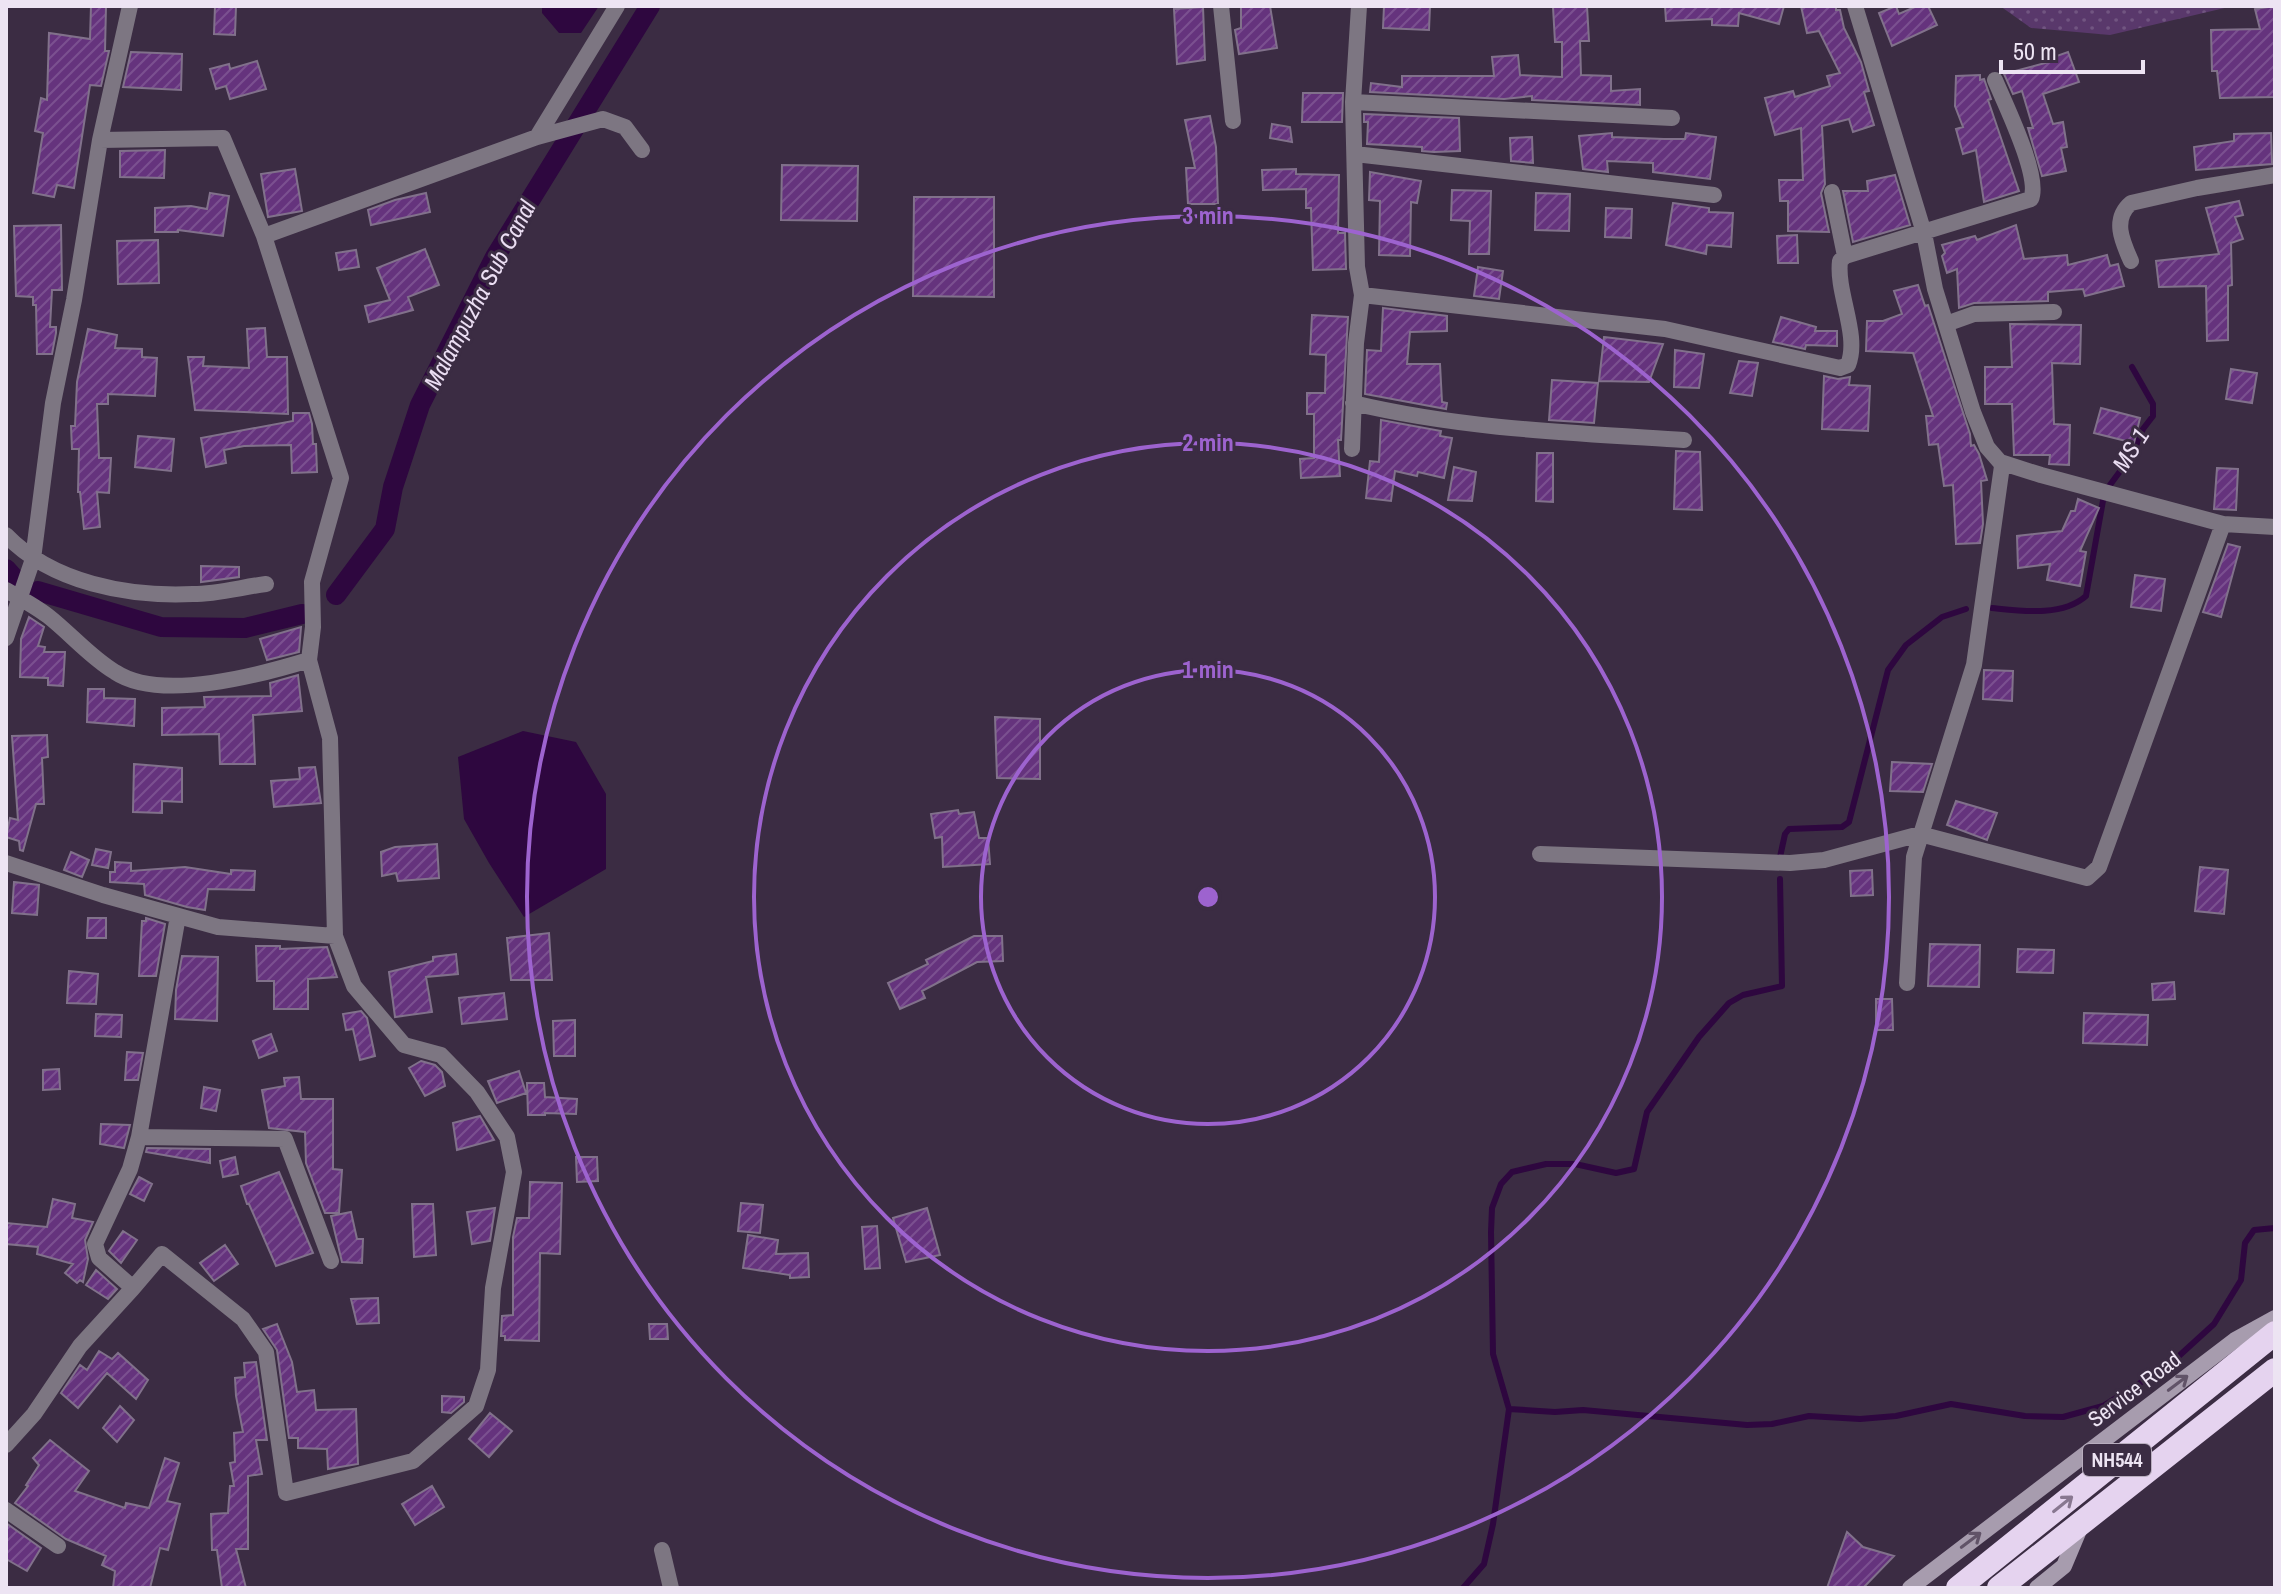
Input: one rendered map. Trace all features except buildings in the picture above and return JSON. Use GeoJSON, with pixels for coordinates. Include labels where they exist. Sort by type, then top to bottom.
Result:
{"type":"FeatureCollection","features":[{"type":"Feature","properties":{"kind":"highway","name":"NH544"},"geometry":{"type":"LineString","coordinates":[[1958,1588],[2275,1333]]}},
{"type":"Feature","properties":{"kind":"highway","name":"NH544"},"geometry":{"type":"LineString","coordinates":[[1999,1588],[2275,1370]]}},
{"type":"Feature","properties":{"kind":"street"},"geometry":{"type":"LineString","coordinates":[[6,638],[13,594],[33,559],[53,403],[74,300],[100,140],[130,6]]}},
{"type":"Feature","properties":{"kind":"street"},"geometry":{"type":"LineString","coordinates":[[537,137],[617,6]]}},
{"type":"Feature","properties":{"kind":"street"},"geometry":{"type":"LineString","coordinates":[[1221,6],[1233,121]]}},
{"type":"Feature","properties":{"kind":"street"},"geometry":{"type":"LineString","coordinates":[[1352,449],[1356,343],[1362,295],[1357,267],[1353,102],[1359,6]]}},
{"type":"Feature","properties":{"kind":"street"},"geometry":{"type":"LineString","coordinates":[[1855,6],[1924,233],[1935,289],[1946,324],[1987,447],[2002,466],[1974,665],[1914,857],[1907,983]]}},
{"type":"Feature","properties":{"kind":"street"},"geometry":{"type":"LineString","coordinates":[[1362,295],[1665,329],[1840,368],[1848,365],[1851,359],[1849,325],[1839,271],[1840,261],[1845,256],[2031,199],[2034,193],[2029,167],[1995,80]]}},
{"type":"Feature","properties":{"kind":"street"},"geometry":{"type":"LineString","coordinates":[[1353,102],[1672,118]]}},
{"type":"Feature","properties":{"kind":"street"},"geometry":{"type":"LineString","coordinates":[[264,236],[537,137],[603,119],[625,127],[642,150]]}},
{"type":"Feature","properties":{"kind":"street"},"geometry":{"type":"LineString","coordinates":[[6,1445],[34,1414],[80,1346],[162,1254],[243,1319],[266,1352],[286,1493],[413,1461],[476,1406],[488,1370],[493,1288],[514,1172],[507,1137],[477,1092],[441,1055],[404,1045],[354,986],[335,936],[330,738],[309,660],[313,627],[312,582],[341,478],[264,236],[223,138],[100,140]]}},
{"type":"Feature","properties":{"kind":"street"},"geometry":{"type":"LineString","coordinates":[[1355,154],[1714,195]]}},
{"type":"Feature","properties":{"kind":"street"},"geometry":{"type":"LineString","coordinates":[[2131,261],[2123,245],[2118,221],[2131,203],[2275,175]]}},
{"type":"Feature","properties":{"kind":"street"},"geometry":{"type":"LineString","coordinates":[[1832,192],[1845,256]]}},
{"type":"Feature","properties":{"kind":"street"},"geometry":{"type":"LineString","coordinates":[[1946,324],[1974,314],[2054,312]]}},
{"type":"Feature","properties":{"kind":"street"},"geometry":{"type":"LineString","coordinates":[[1353,403],[1405,416],[1455,422],[1684,440]]}},
{"type":"Feature","properties":{"kind":"street"},"geometry":{"type":"LineString","coordinates":[[2000,462],[2223,524],[2275,527]]}},
{"type":"Feature","properties":{"kind":"street"},"geometry":{"type":"LineString","coordinates":[[1540,854],[1790,863],[1824,860],[1920,834],[2087,878],[2099,867],[2223,524]]}},
{"type":"Feature","properties":{"kind":"street"},"geometry":{"type":"LineString","coordinates":[[6,535],[33,559],[78,579],[140,593],[195,595],[266,584]]}},
{"type":"Feature","properties":{"kind":"street"},"geometry":{"type":"LineString","coordinates":[[13,594],[48,616],[117,674],[149,683],[196,684],[240,680],[309,660]]}},
{"type":"Feature","properties":{"kind":"street"},"geometry":{"type":"LineString","coordinates":[[6,863],[218,927],[335,936]]}},
{"type":"Feature","properties":{"kind":"street"},"geometry":{"type":"LineString","coordinates":[[133,1288],[99,1258],[95,1244],[130,1169],[139,1137],[178,916]]}},
{"type":"Feature","properties":{"kind":"street"},"geometry":{"type":"LineString","coordinates":[[139,1137],[285,1139],[331,1261]]}},
{"type":"Feature","properties":{"kind":"street","name":"Service Road"},"geometry":{"type":"LineString","coordinates":[[1910,1588],[2235,1340],[2275,1318]]}},
{"type":"Feature","properties":{"kind":"street"},"geometry":{"type":"LineString","coordinates":[[6,1510],[58,1546]]}},
{"type":"Feature","properties":{"kind":"street"},"geometry":{"type":"LineString","coordinates":[[2037,1588],[2064,1566],[2082,1522]]}},
{"type":"Feature","properties":{"kind":"street"},"geometry":{"type":"LineString","coordinates":[[662,1550],[671,1588]]}},
{"type":"Feature","properties":{"kind":"shaded area"},"geometry":{"type":"Polygon","coordinates":[[[542,6],[599,6],[581,33],[559,33],[542,13],[542,6]]]}},
{"type":"Feature","properties":{"kind":"shaded area"},"geometry":{"type":"Polygon","coordinates":[[[2000,6],[2233,6],[2110,35],[2031,28],[2000,6]]]}},
{"type":"Feature","properties":{"kind":"shaded area"},"geometry":{"type":"Polygon","coordinates":[[[523,731],[576,742],[606,794],[606,869],[524,917],[464,819],[458,757],[523,731]]]}},
{"type":"Feature","properties":{"kind":"waterway","name":"Malampuzha Sub Canal"},"geometry":{"type":"LineString","coordinates":[[336,595],[385,529],[393,487],[420,405],[495,257],[650,6]]}},
{"type":"Feature","properties":{"kind":"waterway","name":"MS 1"},"geometry":{"type":"LineString","coordinates":[[2107,489],[2132,455],[2143,429],[2153,416],[2153,404],[2132,367]]}},
{"type":"Feature","properties":{"kind":"waterway"},"geometry":{"type":"LineString","coordinates":[[1992,608],[2054,610],[2076,603],[2086,596],[2104,495]]}},
{"type":"Feature","properties":{"kind":"waterway","name":"Malampuzha Sub Canal"},"geometry":{"type":"LineString","coordinates":[[6,569],[14,578]]}},
{"type":"Feature","properties":{"kind":"waterway","name":"Malampuzha Sub Canal"},"geometry":{"type":"LineString","coordinates":[[38,591],[161,627],[245,628],[302,614]]}},
{"type":"Feature","properties":{"kind":"waterway"},"geometry":{"type":"LineString","coordinates":[[1780,857],[1789,829],[1842,827],[1849,822],[1888,670],[1906,645],[1942,617],[1966,609]]}},
{"type":"Feature","properties":{"kind":"waterway"},"geometry":{"type":"LineString","coordinates":[[1463,1588],[1484,1564],[1493,1524],[1509,1409],[1493,1354],[1492,1208],[1501,1184],[1512,1172],[1546,1164],[1575,1164],[1616,1173],[1634,1169],[1647,1112],[1699,1037],[1729,1003],[1743,995],[1782,986],[1780,879]]}},
{"type":"Feature","properties":{"kind":"waterway"},"geometry":{"type":"LineString","coordinates":[[1509,1409],[1583,1410],[1747,1425],[1772,1424],[1809,1416],[1860,1419],[1896,1416],[1951,1404],[2025,1416],[2063,1417],[2103,1406],[2169,1365],[2214,1324],[2241,1280],[2245,1243],[2254,1230],[2275,1228]]}}]}
